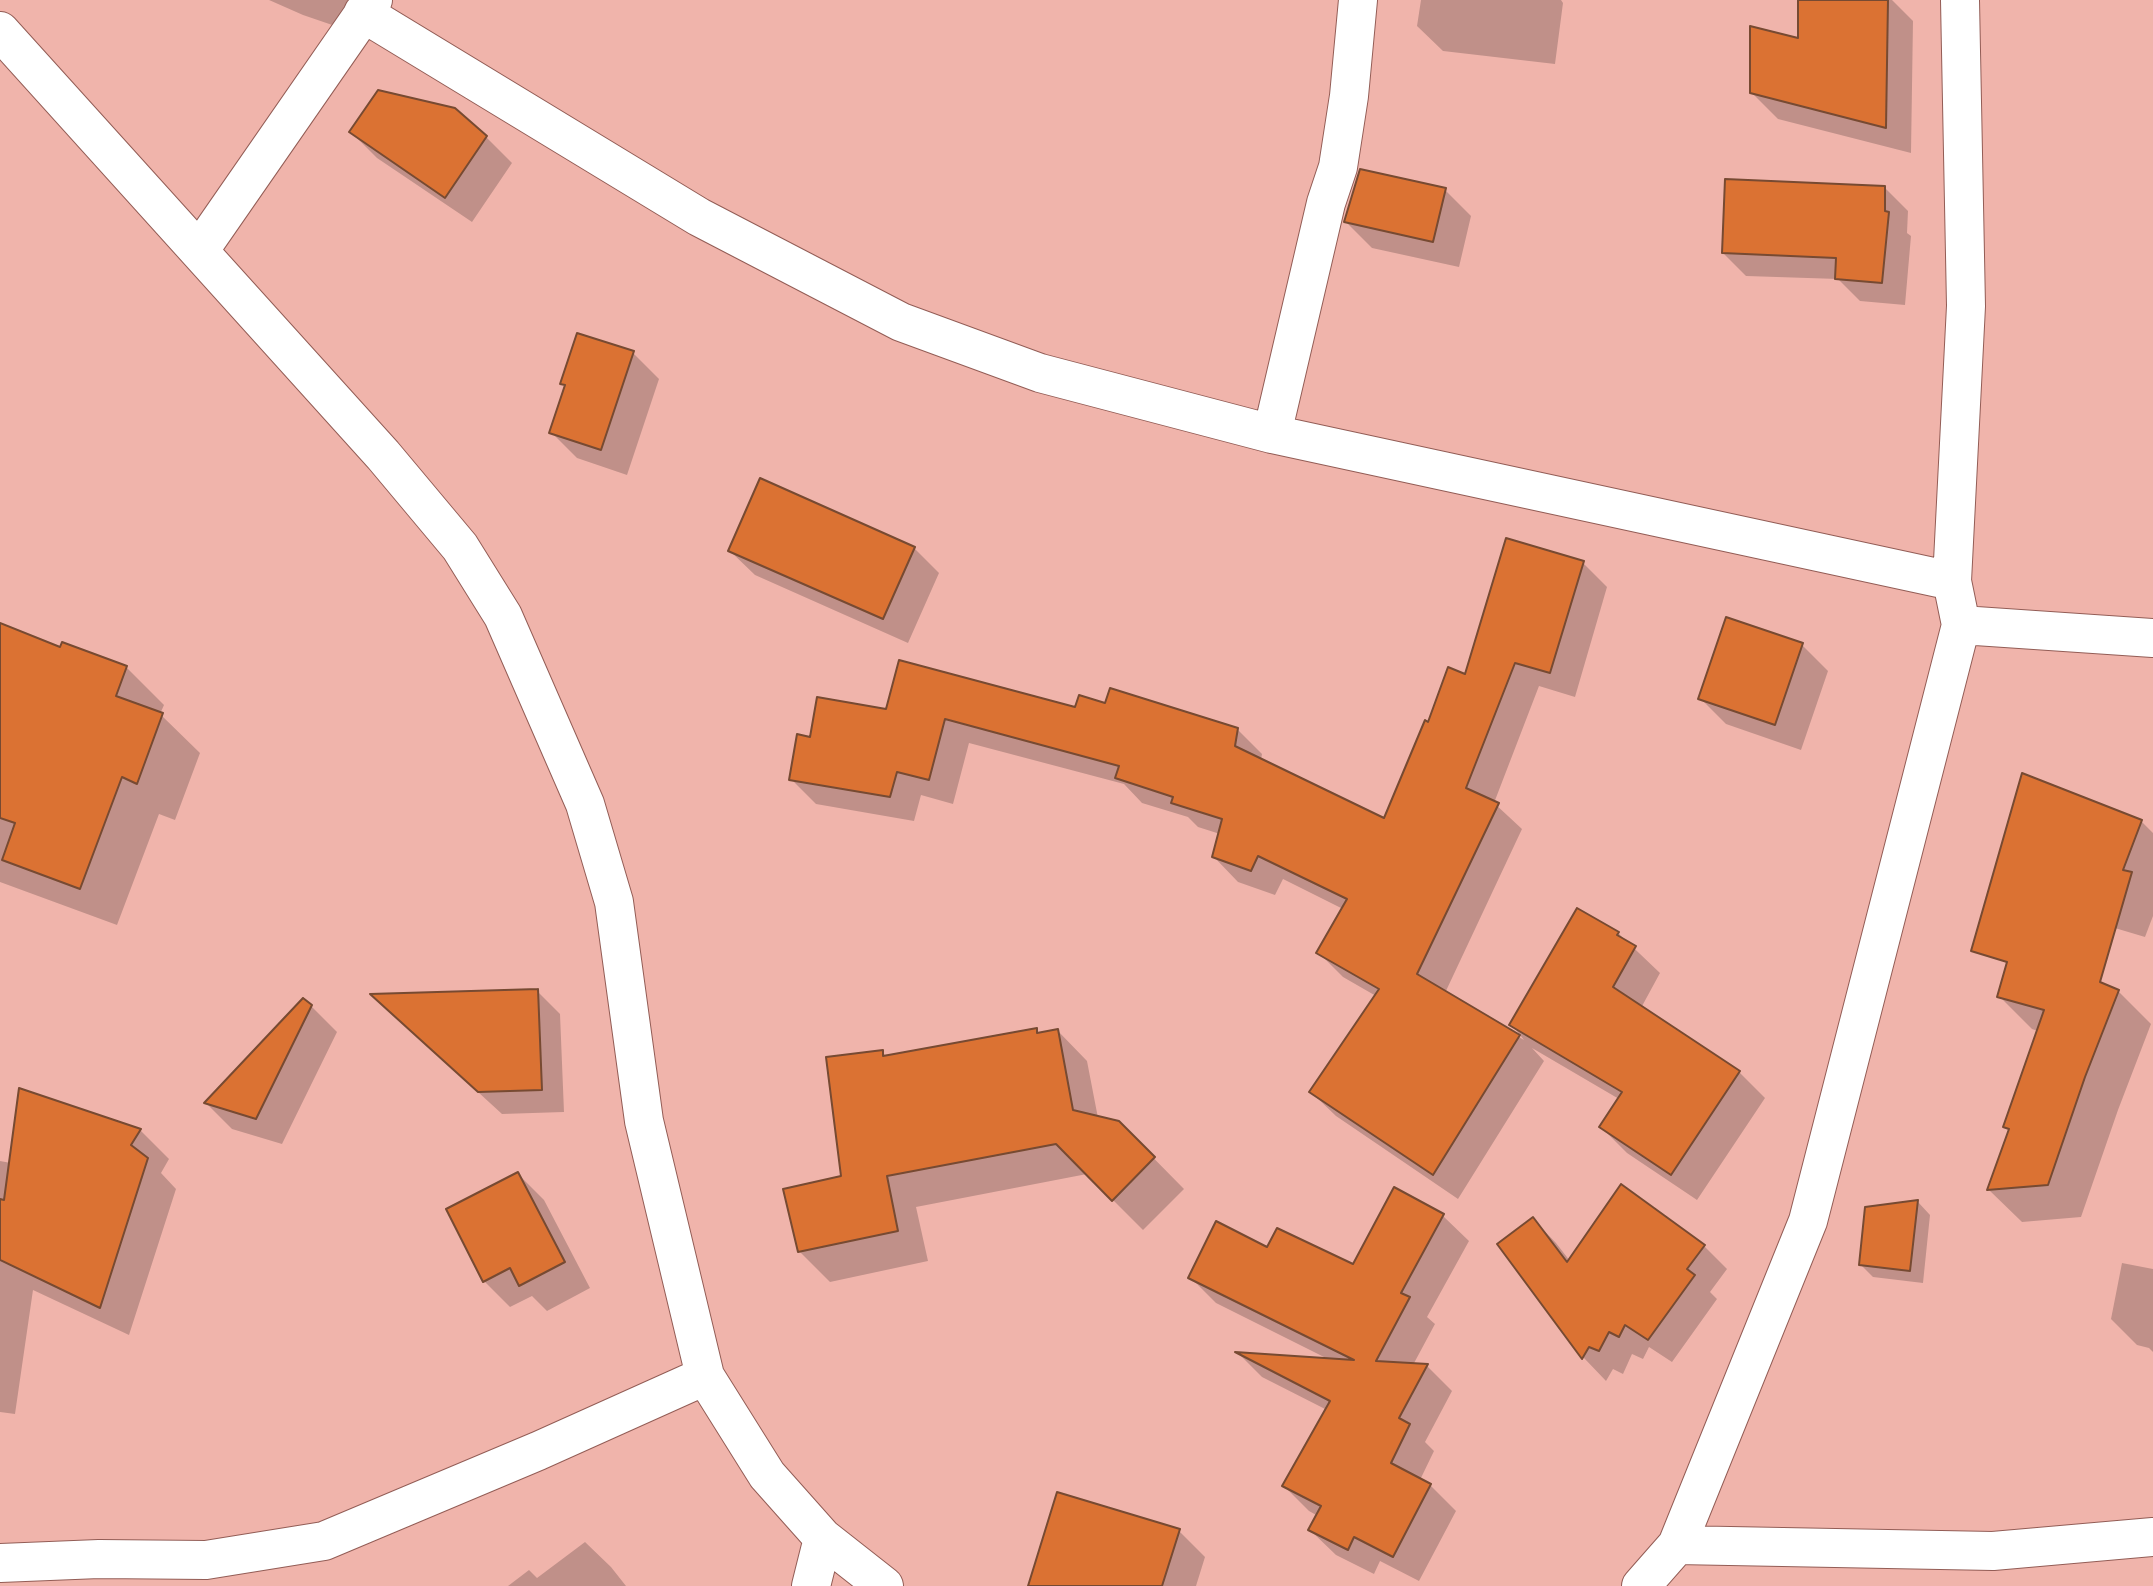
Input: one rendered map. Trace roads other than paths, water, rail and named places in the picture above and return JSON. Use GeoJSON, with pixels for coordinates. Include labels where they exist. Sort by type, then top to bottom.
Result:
{"type":"FeatureCollection","features":[{"type":"Feature","properties":{"kind":"street"},"geometry":{"type":"LineString","coordinates":[[1272,434],[1326,203],[1338,167],[1349,96],[1358,0]]}},
{"type":"Feature","properties":{"kind":"street"},"geometry":{"type":"LineString","coordinates":[[1641,1586],[1677,1545],[1808,1221],[1961,625],[1952,581],[1966,306],[1960,0]]}},
{"type":"Feature","properties":{"kind":"street"},"geometry":{"type":"LineString","coordinates":[[199,251],[368,6],[699,217],[901,322],[1040,373],[1272,434],[1952,581]]}},
{"type":"Feature","properties":{"kind":"street"},"geometry":{"type":"LineString","coordinates":[[0,31],[383,455],[460,547],[503,617],[585,804],[614,902],[644,1121],[705,1376],[767,1475],[822,1538],[884,1586]]}},
{"type":"Feature","properties":{"kind":"street"},"geometry":{"type":"LineString","coordinates":[[1961,625],[2153,638]]}},
{"type":"Feature","properties":{"kind":"street"},"geometry":{"type":"LineString","coordinates":[[0,1563],[99,1559],[206,1560],[324,1541],[538,1451],[705,1376]]}},
{"type":"Feature","properties":{"kind":"street"},"geometry":{"type":"LineString","coordinates":[[1677,1545],[1993,1551],[2153,1537]]}},
{"type":"Feature","properties":{"kind":"street"},"geometry":{"type":"LineString","coordinates":[[811,1586],[822,1538]]}}]}
